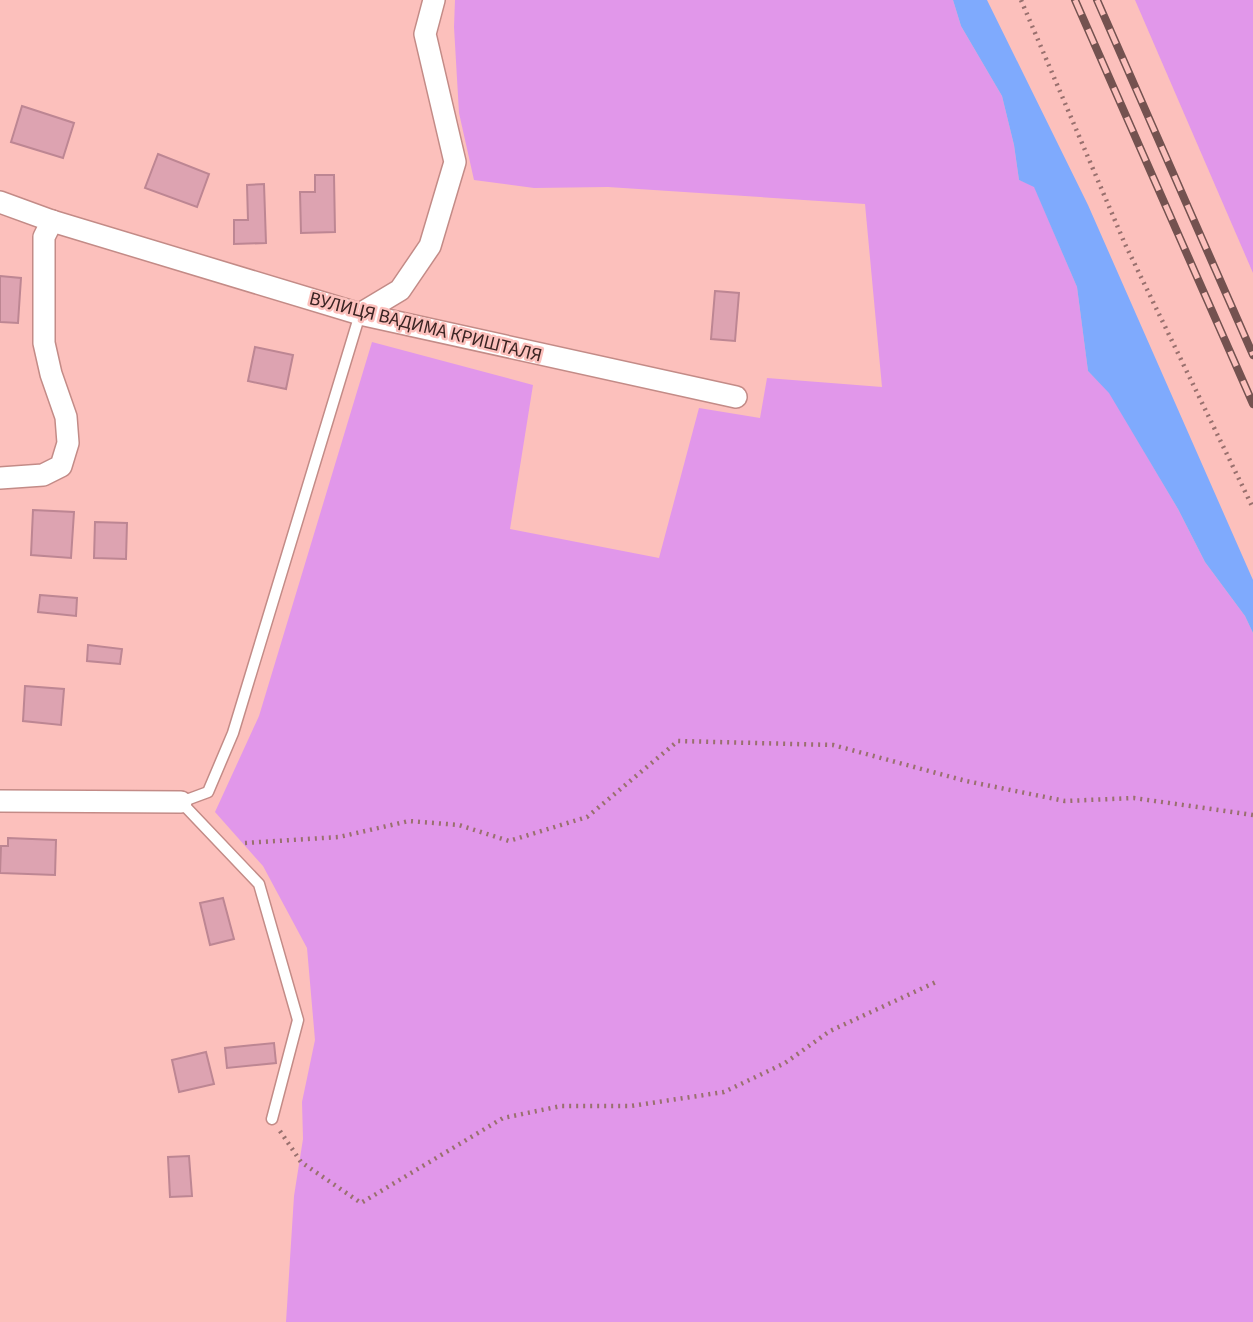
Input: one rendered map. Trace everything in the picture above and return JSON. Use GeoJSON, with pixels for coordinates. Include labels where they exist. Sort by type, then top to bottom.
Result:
{"type":"FeatureCollection","features":[{"type":"Feature","properties":{"kind":"street"},"geometry":{"type":"LineString","coordinates":[[360,314],[400,290],[430,246],[455,162],[425,34],[434,0]]}},
{"type":"Feature","properties":{"kind":"street","name":"ВУЛИЦЯ ВАДИМА КРИШТАЛЯ"},"geometry":{"type":"LineString","coordinates":[[0,202],[52,221],[360,314],[736,397]]}},
{"type":"Feature","properties":{"kind":"street"},"geometry":{"type":"LineString","coordinates":[[0,478],[43,475],[61,466],[68,443],[66,417],[51,374],[44,343],[44,237],[52,221]]}},
{"type":"Feature","properties":{"kind":"street"},"geometry":{"type":"LineString","coordinates":[[0,801],[181,802]]}},
{"type":"Feature","properties":{"kind":"lane"},"geometry":{"type":"LineString","coordinates":[[272,1119],[298,1020],[259,884],[181,802],[208,792],[233,733],[360,314]]}},
{"type":"Feature","properties":{"kind":"path"},"geometry":{"type":"LineString","coordinates":[[1021,0],[1125,244],[1253,508]]}},
{"type":"Feature","properties":{"kind":"path"},"geometry":{"type":"LineString","coordinates":[[221,846],[339,837],[409,821],[459,825],[509,841],[587,817],[678,741],[833,745],[966,781],[1065,801],[1134,798],[1253,816]]}},
{"type":"Feature","properties":{"kind":"path"},"geometry":{"type":"LineString","coordinates":[[272,1119],[300,1162],[361,1203],[503,1118],[561,1105],[631,1106],[724,1092],[785,1063],[830,1031],[936,982]]}},
{"type":"Feature","properties":{"kind":"shaded area"},"geometry":{"type":"Polygon","coordinates":[[[455,0],[953,0],[961,26],[1002,96],[1019,180],[1034,186],[1077,287],[1088,371],[1109,392],[1178,509],[1205,562],[1245,616],[1253,633],[1253,1322],[286,1322],[294,1196],[303,1139],[302,1102],[315,1040],[307,948],[263,866],[215,812],[259,716],[372,342],[533,385],[510,529],[659,558],[699,408],[760,418],[767,378],[882,387],[865,204],[608,187],[534,188],[474,180],[459,113],[455,0]]]}},
{"type":"Feature","properties":{"kind":"shaded area"},"geometry":{"type":"Polygon","coordinates":[[[1135,0],[1253,0],[1253,273],[1135,0]]]}},
{"type":"Feature","properties":{"kind":"water"},"geometry":{"type":"Polygon","coordinates":[[[953,0],[987,0],[1088,205],[1253,580],[1253,633],[1245,616],[1205,562],[1178,509],[1109,393],[1088,371],[1077,287],[1034,187],[1019,180],[1002,96],[961,26],[953,0]]]}},
{"type":"Feature","properties":{"kind":"building"},"geometry":{"type":"Polygon","coordinates":[[[22,106],[74,123],[63,158],[11,142],[22,106]]]}},
{"type":"Feature","properties":{"kind":"building"},"geometry":{"type":"Polygon","coordinates":[[[158,154],[209,174],[197,207],[145,188],[158,154]]]}},
{"type":"Feature","properties":{"kind":"building"},"geometry":{"type":"Polygon","coordinates":[[[315,175],[334,175],[335,232],[301,233],[300,192],[315,192],[315,175]]]}},
{"type":"Feature","properties":{"kind":"building"},"geometry":{"type":"Polygon","coordinates":[[[264,184],[266,243],[234,244],[234,220],[248,220],[247,185],[264,184]]]}},
{"type":"Feature","properties":{"kind":"building"},"geometry":{"type":"Polygon","coordinates":[[[0,276],[21,278],[18,323],[0,322],[0,276]]]}},
{"type":"Feature","properties":{"kind":"building"},"geometry":{"type":"Polygon","coordinates":[[[715,291],[739,293],[735,341],[711,339],[715,291]]]}},
{"type":"Feature","properties":{"kind":"building"},"geometry":{"type":"Polygon","coordinates":[[[255,347],[293,355],[286,389],[248,381],[255,347]]]}},
{"type":"Feature","properties":{"kind":"building"},"geometry":{"type":"Polygon","coordinates":[[[33,510],[74,512],[71,558],[31,555],[33,510]]]}},
{"type":"Feature","properties":{"kind":"building"},"geometry":{"type":"Polygon","coordinates":[[[95,522],[127,523],[126,559],[94,558],[95,522]]]}},
{"type":"Feature","properties":{"kind":"building"},"geometry":{"type":"Polygon","coordinates":[[[40,595],[77,598],[76,616],[38,612],[40,595]]]}},
{"type":"Feature","properties":{"kind":"building"},"geometry":{"type":"Polygon","coordinates":[[[88,645],[122,649],[120,664],[87,661],[88,645]]]}},
{"type":"Feature","properties":{"kind":"building"},"geometry":{"type":"Polygon","coordinates":[[[25,686],[64,689],[61,725],[23,721],[25,686]]]}},
{"type":"Feature","properties":{"kind":"building"},"geometry":{"type":"Polygon","coordinates":[[[8,838],[56,840],[55,875],[0,873],[1,846],[8,846],[8,838]]]}},
{"type":"Feature","properties":{"kind":"building"},"geometry":{"type":"Polygon","coordinates":[[[223,898],[234,939],[210,945],[200,903],[223,898]]]}},
{"type":"Feature","properties":{"kind":"building"},"geometry":{"type":"Polygon","coordinates":[[[274,1043],[276,1063],[227,1068],[225,1048],[274,1043]]]}},
{"type":"Feature","properties":{"kind":"building"},"geometry":{"type":"Polygon","coordinates":[[[206,1052],[214,1084],[179,1092],[172,1060],[206,1052]]]}},
{"type":"Feature","properties":{"kind":"building"},"geometry":{"type":"Polygon","coordinates":[[[189,1156],[192,1196],[170,1197],[168,1157],[189,1156]]]}},
{"type":"Feature","properties":{"kind":"railway"},"geometry":{"type":"LineString","coordinates":[[1075,0],[1253,404]]}},
{"type":"Feature","properties":{"kind":"railway"},"geometry":{"type":"LineString","coordinates":[[1097,0],[1253,355]]}}]}
